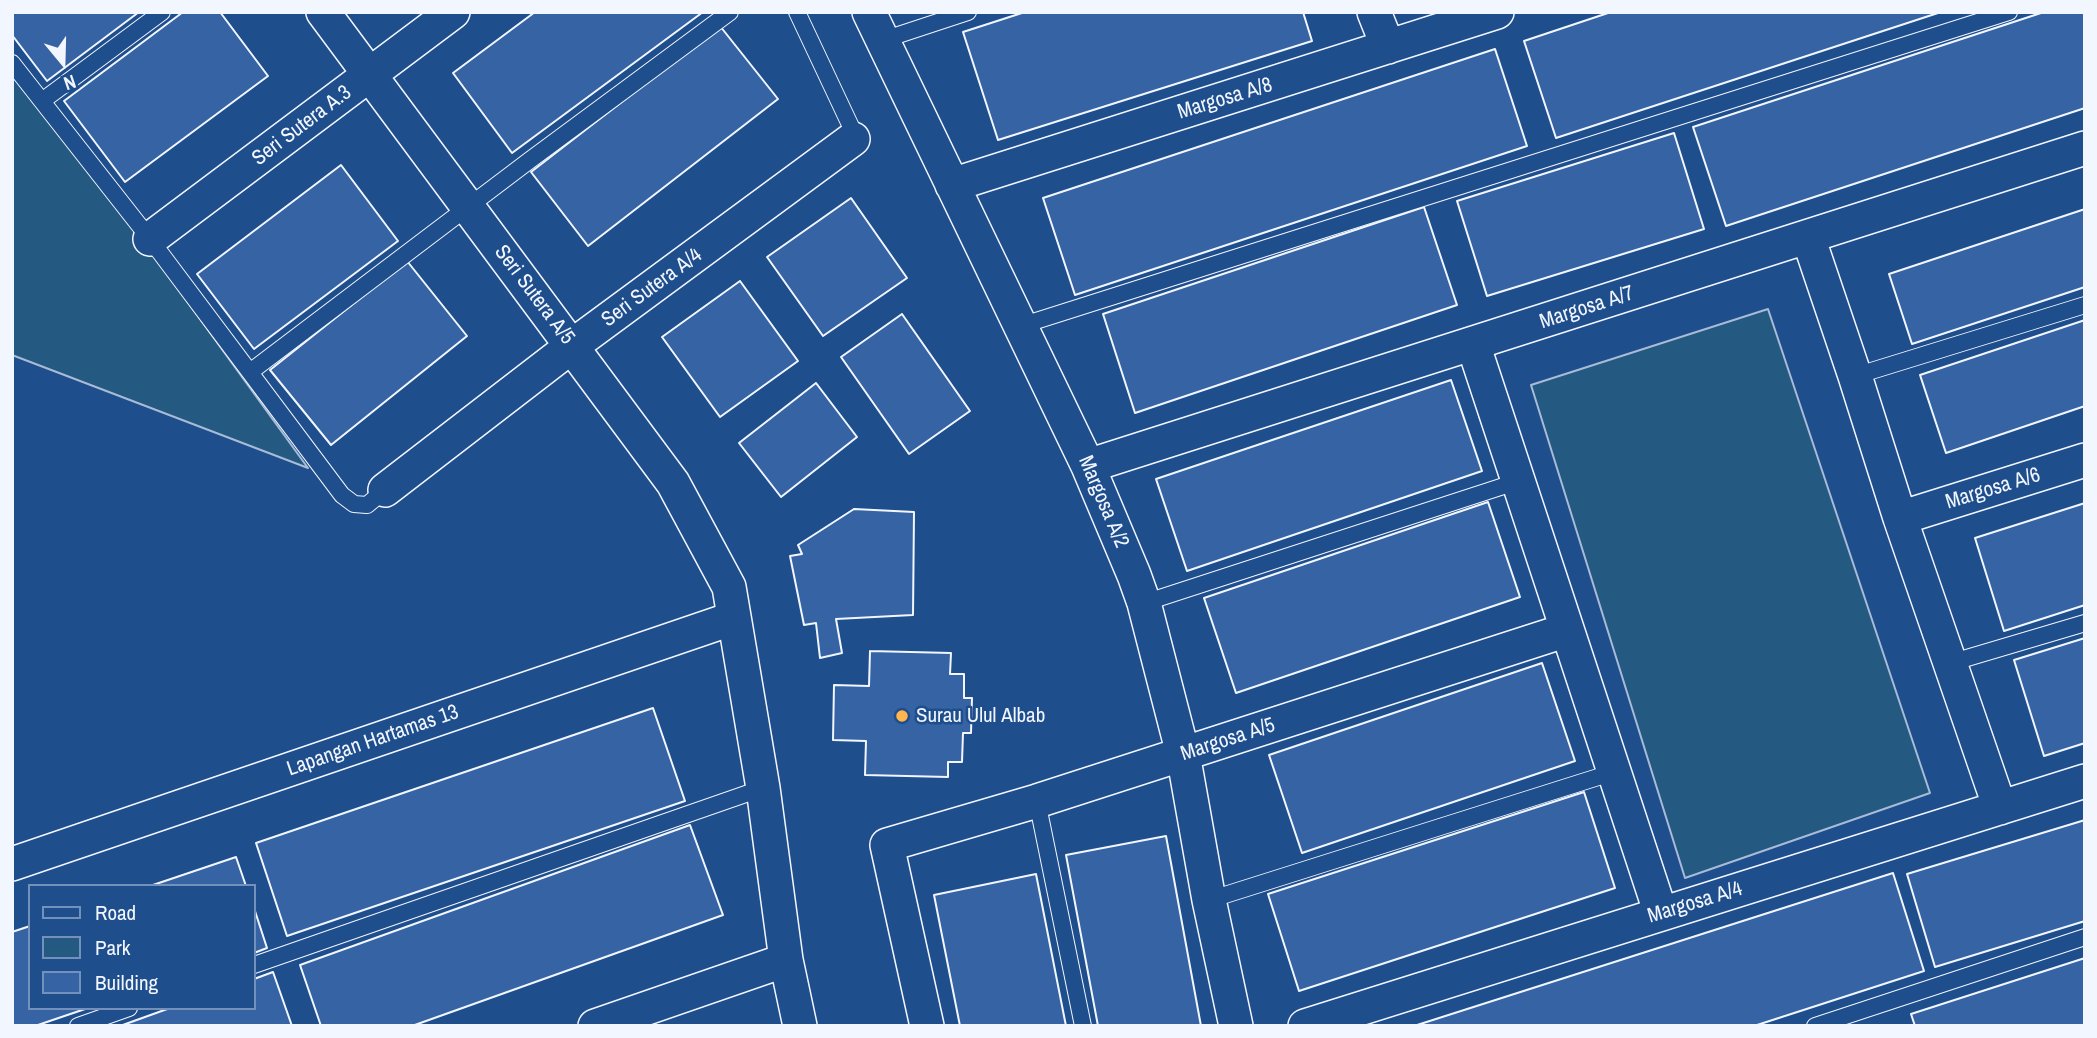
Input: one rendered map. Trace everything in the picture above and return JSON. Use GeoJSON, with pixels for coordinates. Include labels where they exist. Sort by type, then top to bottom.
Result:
{"type":"FeatureCollection","features":[{"type":"Feature","properties":{"kind":"street","name":"Seri Sutera A/5"},"geometry":{"type":"LineString","coordinates":[[323,12],[673,483],[732,602],[786,960],[800,1026]]}},
{"type":"Feature","properties":{"kind":"street","name":"Seri Sutera A.3"},"geometry":{"type":"LineString","coordinates":[[150,239],[453,12]]}},
{"type":"Feature","properties":{"kind":"street"},"geometry":{"type":"LineString","coordinates":[[1374,12],[1388,47]]}},
{"type":"Feature","properties":{"kind":"street","name":"Margosa A/8"},"geometry":{"type":"LineString","coordinates":[[952,185],[1497,12]]}},
{"type":"Feature","properties":{"kind":"street","name":"Margosa A/2"},"geometry":{"type":"LineString","coordinates":[[876,26],[1088,466],[1134,575],[1144,603],[1183,754],[1209,900],[1236,1026]]}},
{"type":"Feature","properties":{"kind":"street","name":"Seri Sutera A/4"},"geometry":{"type":"LineString","coordinates":[[385,490],[572,346],[853,139]]}},
{"type":"Feature","properties":{"kind":"street","name":"Margosa A/7"},"geometry":{"type":"LineString","coordinates":[[1088,466],[2085,148]]}},
{"type":"Feature","properties":{"kind":"street"},"geometry":{"type":"LineString","coordinates":[[1808,237],[1900,518],[2000,808]]}},
{"type":"Feature","properties":{"kind":"street"},"geometry":{"type":"LineString","coordinates":[[1474,344],[1661,914]]}},
{"type":"Feature","properties":{"kind":"street","name":"Margosa A/6"},"geometry":{"type":"LineString","coordinates":[[1900,518],[2085,460]]}},
{"type":"Feature","properties":{"kind":"street","name":"Lapangan Hartamas 13"},"geometry":{"type":"LineString","coordinates":[[12,864],[732,602]]}},
{"type":"Feature","properties":{"kind":"street","name":"Margosa A/5"},"geometry":{"type":"LineString","coordinates":[[927,1026],[887,845],[1037,801],[1567,630]]}},
{"type":"Feature","properties":{"kind":"street","name":"Margosa A/4"},"geometry":{"type":"LineString","coordinates":[[1305,1026],[2085,782]]}},
{"type":"Feature","properties":{"kind":"street"},"geometry":{"type":"LineString","coordinates":[[595,1026],[786,960]]}},
{"type":"Feature","properties":{"kind":"lane"},"geometry":{"type":"LineString","coordinates":[[42,101],[162,12]]}},
{"type":"Feature","properties":{"kind":"lane"},"geometry":{"type":"LineString","coordinates":[[250,372],[730,12]]}},
{"type":"Feature","properties":{"kind":"lane"},"geometry":{"type":"LineString","coordinates":[[797,12],[853,131],[853,139]]}},
{"type":"Feature","properties":{"kind":"lane"},"geometry":{"type":"LineString","coordinates":[[876,26],[968,12]]}},
{"type":"Feature","properties":{"kind":"lane"},"geometry":{"type":"LineString","coordinates":[[1020,326],[2009,12]]}},
{"type":"Feature","properties":{"kind":"lane"},"geometry":{"type":"LineString","coordinates":[[12,63],[150,239],[342,495],[354,504],[367,505],[385,490]]}},
{"type":"Feature","properties":{"kind":"lane"},"geometry":{"type":"LineString","coordinates":[[1855,376],[2085,305]]}},
{"type":"Feature","properties":{"kind":"lane"},"geometry":{"type":"LineString","coordinates":[[1144,603],[1519,481]]}},
{"type":"Feature","properties":{"kind":"lane"},"geometry":{"type":"LineString","coordinates":[[1950,663],[2085,622]]}},
{"type":"Feature","properties":{"kind":"lane"},"geometry":{"type":"LineString","coordinates":[[1209,900],[1615,772]]}},
{"type":"Feature","properties":{"kind":"lane"},"geometry":{"type":"LineString","coordinates":[[256,964],[762,788]]}},
{"type":"Feature","properties":{"kind":"lane"},"geometry":{"type":"LineString","coordinates":[[1037,801],[1083,1026]]}},
{"type":"Feature","properties":{"kind":"lane"},"geometry":{"type":"LineString","coordinates":[[1815,1026],[2085,937]]}},
{"type":"Feature","properties":{"kind":"lane"},"geometry":{"type":"LineString","coordinates":[[78,1026],[123,1010]]}},
{"type":"Feature","properties":{"kind":"green space"},"geometry":{"type":"Polygon","coordinates":[[[12,66],[42,101],[308,468],[12,355],[12,66]]]}},
{"type":"Feature","properties":{"kind":"green space"},"geometry":{"type":"Polygon","coordinates":[[[1768,309],[1930,793],[1685,878],[1531,385],[1768,309]]]}},
{"type":"Feature","properties":{"kind":"building"},"geometry":{"type":"Polygon","coordinates":[[[12,12],[139,12],[47,81],[12,35],[12,12]]]}},
{"type":"Feature","properties":{"kind":"building"},"geometry":{"type":"Polygon","coordinates":[[[183,12],[220,12],[268,76],[125,182],[64,101],[183,12]]]}},
{"type":"Feature","properties":{"kind":"building"},"geometry":{"type":"Polygon","coordinates":[[[535,12],[703,12],[512,153],[453,73],[535,12]]]}},
{"type":"Feature","properties":{"kind":"building"},"geometry":{"type":"Polygon","coordinates":[[[1025,12],[1303,12],[1312,41],[998,140],[963,32],[1025,12]]]}},
{"type":"Feature","properties":{"kind":"building"},"geometry":{"type":"Polygon","coordinates":[[[1611,12],[1941,12],[1556,138],[1524,41],[1611,12]]]}},
{"type":"Feature","properties":{"kind":"building"},"geometry":{"type":"Polygon","coordinates":[[[2044,12],[2085,12],[2085,108],[1726,226],[1693,127],[2044,12]]]}},
{"type":"Feature","properties":{"kind":"building"},"geometry":{"type":"Polygon","coordinates":[[[720,26],[778,99],[588,246],[531,172],[720,26]]]}},
{"type":"Feature","properties":{"kind":"building"},"geometry":{"type":"Polygon","coordinates":[[[1495,49],[1527,146],[1075,295],[1043,198],[1495,49]]]}},
{"type":"Feature","properties":{"kind":"building"},"geometry":{"type":"Polygon","coordinates":[[[1674,133],[1704,229],[1487,296],[1457,201],[1674,133]]]}},
{"type":"Feature","properties":{"kind":"building"},"geometry":{"type":"Polygon","coordinates":[[[341,165],[398,241],[254,349],[197,274],[341,165]]]}},
{"type":"Feature","properties":{"kind":"building"},"geometry":{"type":"Polygon","coordinates":[[[851,198],[907,278],[823,336],[767,257],[851,198]]]}},
{"type":"Feature","properties":{"kind":"building"},"geometry":{"type":"Polygon","coordinates":[[[1424,207],[1457,305],[1135,413],[1103,314],[1424,207]]]}},
{"type":"Feature","properties":{"kind":"building"},"geometry":{"type":"Polygon","coordinates":[[[2085,209],[2085,287],[1912,344],[1889,274],[2085,209]]]}},
{"type":"Feature","properties":{"kind":"building"},"geometry":{"type":"Polygon","coordinates":[[[407,261],[467,336],[331,445],[270,370],[407,261]]]}},
{"type":"Feature","properties":{"kind":"building"},"geometry":{"type":"Polygon","coordinates":[[[740,281],[798,361],[720,417],[662,337],[740,281]]]}},
{"type":"Feature","properties":{"kind":"building"},"geometry":{"type":"Polygon","coordinates":[[[902,314],[970,411],[909,454],[841,357],[902,314]]]}},
{"type":"Feature","properties":{"kind":"building"},"geometry":{"type":"Polygon","coordinates":[[[2085,320],[2085,406],[1946,453],[1920,375],[2085,320]]]}},
{"type":"Feature","properties":{"kind":"building"},"geometry":{"type":"Polygon","coordinates":[[[1451,380],[1482,471],[1187,571],[1156,479],[1451,380]]]}},
{"type":"Feature","properties":{"kind":"building"},"geometry":{"type":"Polygon","coordinates":[[[816,383],[857,437],[781,497],[739,443],[816,383]]]}},
{"type":"Feature","properties":{"kind":"building"},"geometry":{"type":"Polygon","coordinates":[[[1488,502],[1520,597],[1236,693],[1204,598],[1488,502]]]}},
{"type":"Feature","properties":{"kind":"building"},"geometry":{"type":"Polygon","coordinates":[[[2085,503],[2085,605],[2004,631],[1975,538],[2085,503]]]}},
{"type":"Feature","properties":{"kind":"building"},"geometry":{"type":"Polygon","coordinates":[[[854,509],[914,512],[913,615],[836,619],[842,653],[820,658],[816,623],[804,625],[790,556],[802,554],[798,545],[854,509]]]}},
{"type":"Feature","properties":{"kind":"building"},"geometry":{"type":"Polygon","coordinates":[[[2085,638],[2085,743],[2044,756],[2014,660],[2085,638]]]}},
{"type":"Feature","properties":{"kind":"building","name":"Surau Ulul Albab"},"geometry":{"type":"Polygon","coordinates":[[[870,651],[951,653],[950,674],[964,674],[964,698],[972,698],[971,733],[963,733],[962,762],[948,762],[948,777],[865,775],[866,741],[833,740],[834,685],[869,686],[870,651]]]}},
{"type":"Feature","properties":{"kind":"building"},"geometry":{"type":"Polygon","coordinates":[[[1542,663],[1575,761],[1302,853],[1269,755],[1542,663]]]}},
{"type":"Feature","properties":{"kind":"building"},"geometry":{"type":"Polygon","coordinates":[[[653,708],[685,801],[287,936],[256,843],[653,708]]]}},
{"type":"Feature","properties":{"kind":"building"},"geometry":{"type":"Polygon","coordinates":[[[1584,792],[1615,888],[1299,991],[1268,894],[1584,792]]]}},
{"type":"Feature","properties":{"kind":"building"},"geometry":{"type":"Polygon","coordinates":[[[2085,820],[2085,921],[1935,967],[1907,874],[2085,820]]]}},
{"type":"Feature","properties":{"kind":"building"},"geometry":{"type":"Polygon","coordinates":[[[690,825],[723,915],[412,1026],[321,1026],[300,965],[690,825]]]}},
{"type":"Feature","properties":{"kind":"building"},"geometry":{"type":"Polygon","coordinates":[[[1166,836],[1201,1026],[1098,1026],[1066,855],[1166,836]]]}},
{"type":"Feature","properties":{"kind":"building"},"geometry":{"type":"Polygon","coordinates":[[[236,857],[245,884],[156,884],[236,857]]]}},
{"type":"Feature","properties":{"kind":"building"},"geometry":{"type":"Polygon","coordinates":[[[1893,873],[1924,971],[1754,1026],[1414,1026],[1893,873]]]}},
{"type":"Feature","properties":{"kind":"building"},"geometry":{"type":"Polygon","coordinates":[[[1036,874],[1066,1026],[960,1026],[934,895],[1036,874]]]}},
{"type":"Feature","properties":{"kind":"building"},"geometry":{"type":"Polygon","coordinates":[[[256,914],[267,948],[256,952],[256,914]]]}},
{"type":"Feature","properties":{"kind":"building"},"geometry":{"type":"Polygon","coordinates":[[[28,927],[28,1010],[82,1010],[35,1026],[12,1026],[12,932],[28,927]]]}},
{"type":"Feature","properties":{"kind":"building"},"geometry":{"type":"Polygon","coordinates":[[[2085,958],[2085,1026],[1915,1026],[1911,1014],[2085,958]]]}},
{"type":"Feature","properties":{"kind":"building"},"geometry":{"type":"Polygon","coordinates":[[[273,972],[292,1026],[120,1026],[164,1010],[256,1010],[256,978],[273,972]]]}},
{"type":"Feature","properties":{"kind":"place","name":"Surau Ulul Albab"},"geometry":{"type":"Point","coordinates":[902,716]}}]}
